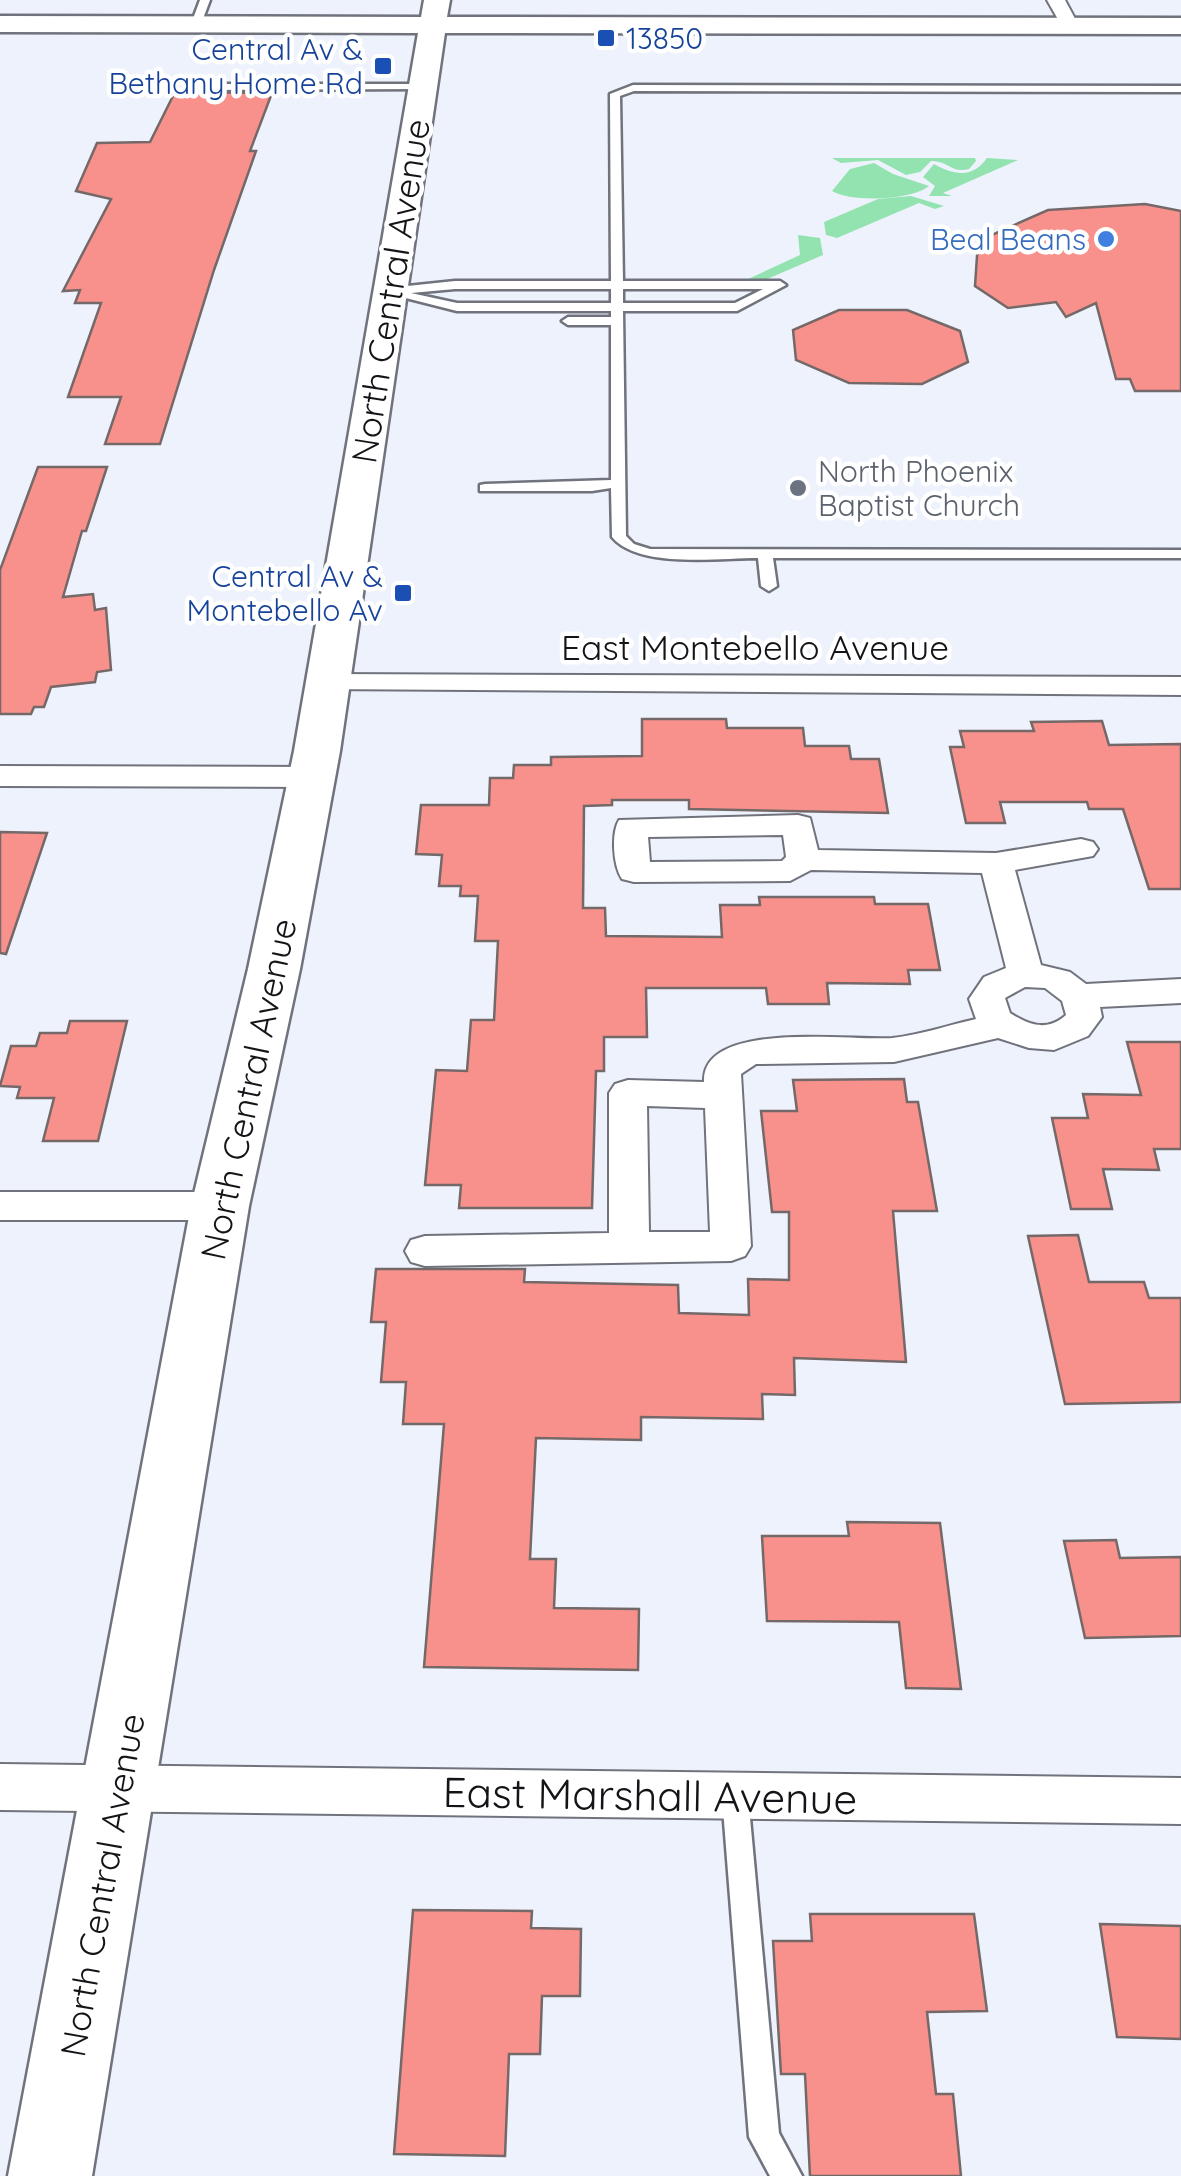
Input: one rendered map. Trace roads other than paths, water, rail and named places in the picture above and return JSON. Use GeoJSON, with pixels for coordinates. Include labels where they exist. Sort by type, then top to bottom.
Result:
{"type":"FeatureCollection","features":[{"type":"Feature","properties":{"kind":"main road"},"geometry":{"type":"LineString","coordinates":[[0,24],[200,12],[435,12],[1181,26]]}},
{"type":"Feature","properties":{"kind":"main road","name":"North Central Avenue"},"geometry":{"type":"LineString","coordinates":[[50,2176],[220,1206],[274,969],[312,777],[435,12]]}},
{"type":"Feature","properties":{"kind":"street"},"geometry":{"type":"LineString","coordinates":[[1056,0],[1070,26]]}},
{"type":"Feature","properties":{"kind":"street","name":"East Montebello Avenue"},"geometry":{"type":"LineString","coordinates":[[328,682],[1181,686]]}},
{"type":"Feature","properties":{"kind":"street"},"geometry":{"type":"LineString","coordinates":[[0,776],[312,777]]}},
{"type":"Feature","properties":{"kind":"street"},"geometry":{"type":"LineString","coordinates":[[802,860],[798,825],[632,827],[634,872],[790,871],[802,860],[996,864],[1080,850]]}},
{"type":"Feature","properties":{"kind":"street"},"geometry":{"type":"LineString","coordinates":[[996,864],[1026,975]]}},
{"type":"Feature","properties":{"kind":"street"},"geometry":{"type":"LineString","coordinates":[[1079,996],[1084,1017],[1067,1034],[1036,1038],[1001,1025],[988,1009],[991,990],[1000,982],[1026,975],[1056,980],[1079,996],[1181,991]]}},
{"type":"Feature","properties":{"kind":"street"},"geometry":{"type":"LineString","coordinates":[[425,1251],[731,1246],[722,1069],[748,1052],[894,1050],[1001,1025]]}},
{"type":"Feature","properties":{"kind":"street"},"geometry":{"type":"LineString","coordinates":[[629,1248],[628,1093],[722,1094]]}},
{"type":"Feature","properties":{"kind":"street"},"geometry":{"type":"LineString","coordinates":[[0,1206],[220,1206]]}},
{"type":"Feature","properties":{"kind":"street","name":"East Marshall Avenue"},"geometry":{"type":"LineString","coordinates":[[0,1787],[1181,1802]]}},
{"type":"Feature","properties":{"kind":"lane"},"geometry":{"type":"LineString","coordinates":[[194,87],[423,87]]}},
{"type":"Feature","properties":{"kind":"lane"},"geometry":{"type":"LineString","coordinates":[[1181,89],[633,88],[615,94],[620,537],[629,547],[649,553],[1181,554]]}},
{"type":"Feature","properties":{"kind":"lane"},"geometry":{"type":"LineString","coordinates":[[388,292],[455,285],[780,286],[738,306],[568,321]]}},
{"type":"Feature","properties":{"kind":"lane"},"geometry":{"type":"LineString","coordinates":[[388,292],[456,307],[618,314]]}},
{"type":"Feature","properties":{"kind":"lane"},"geometry":{"type":"LineString","coordinates":[[484,488],[619,483]]}},
{"type":"Feature","properties":{"kind":"lane"},"geometry":{"type":"LineString","coordinates":[[765,553],[769,586]]}},
{"type":"Feature","properties":{"kind":"lane"},"geometry":{"type":"LineString","coordinates":[[735,1796],[764,2138],[787,2176]]}},
{"type":"Feature","properties":{"kind":"place","name":"13850"},"geometry":{"type":"Point","coordinates":[606,38]}},
{"type":"Feature","properties":{"kind":"place","name":"Central Av & Bethany Home Rd"},"geometry":{"type":"Point","coordinates":[383,66]}},
{"type":"Feature","properties":{"kind":"place","name":"Beal Beans"},"geometry":{"type":"Point","coordinates":[1106,239]}},
{"type":"Feature","properties":{"kind":"place","name":"North Phoenix Baptist Church"},"geometry":{"type":"Point","coordinates":[798,488]}},
{"type":"Feature","properties":{"kind":"place","name":"Central Av & Montebello Av"},"geometry":{"type":"Point","coordinates":[403,593]}}]}
